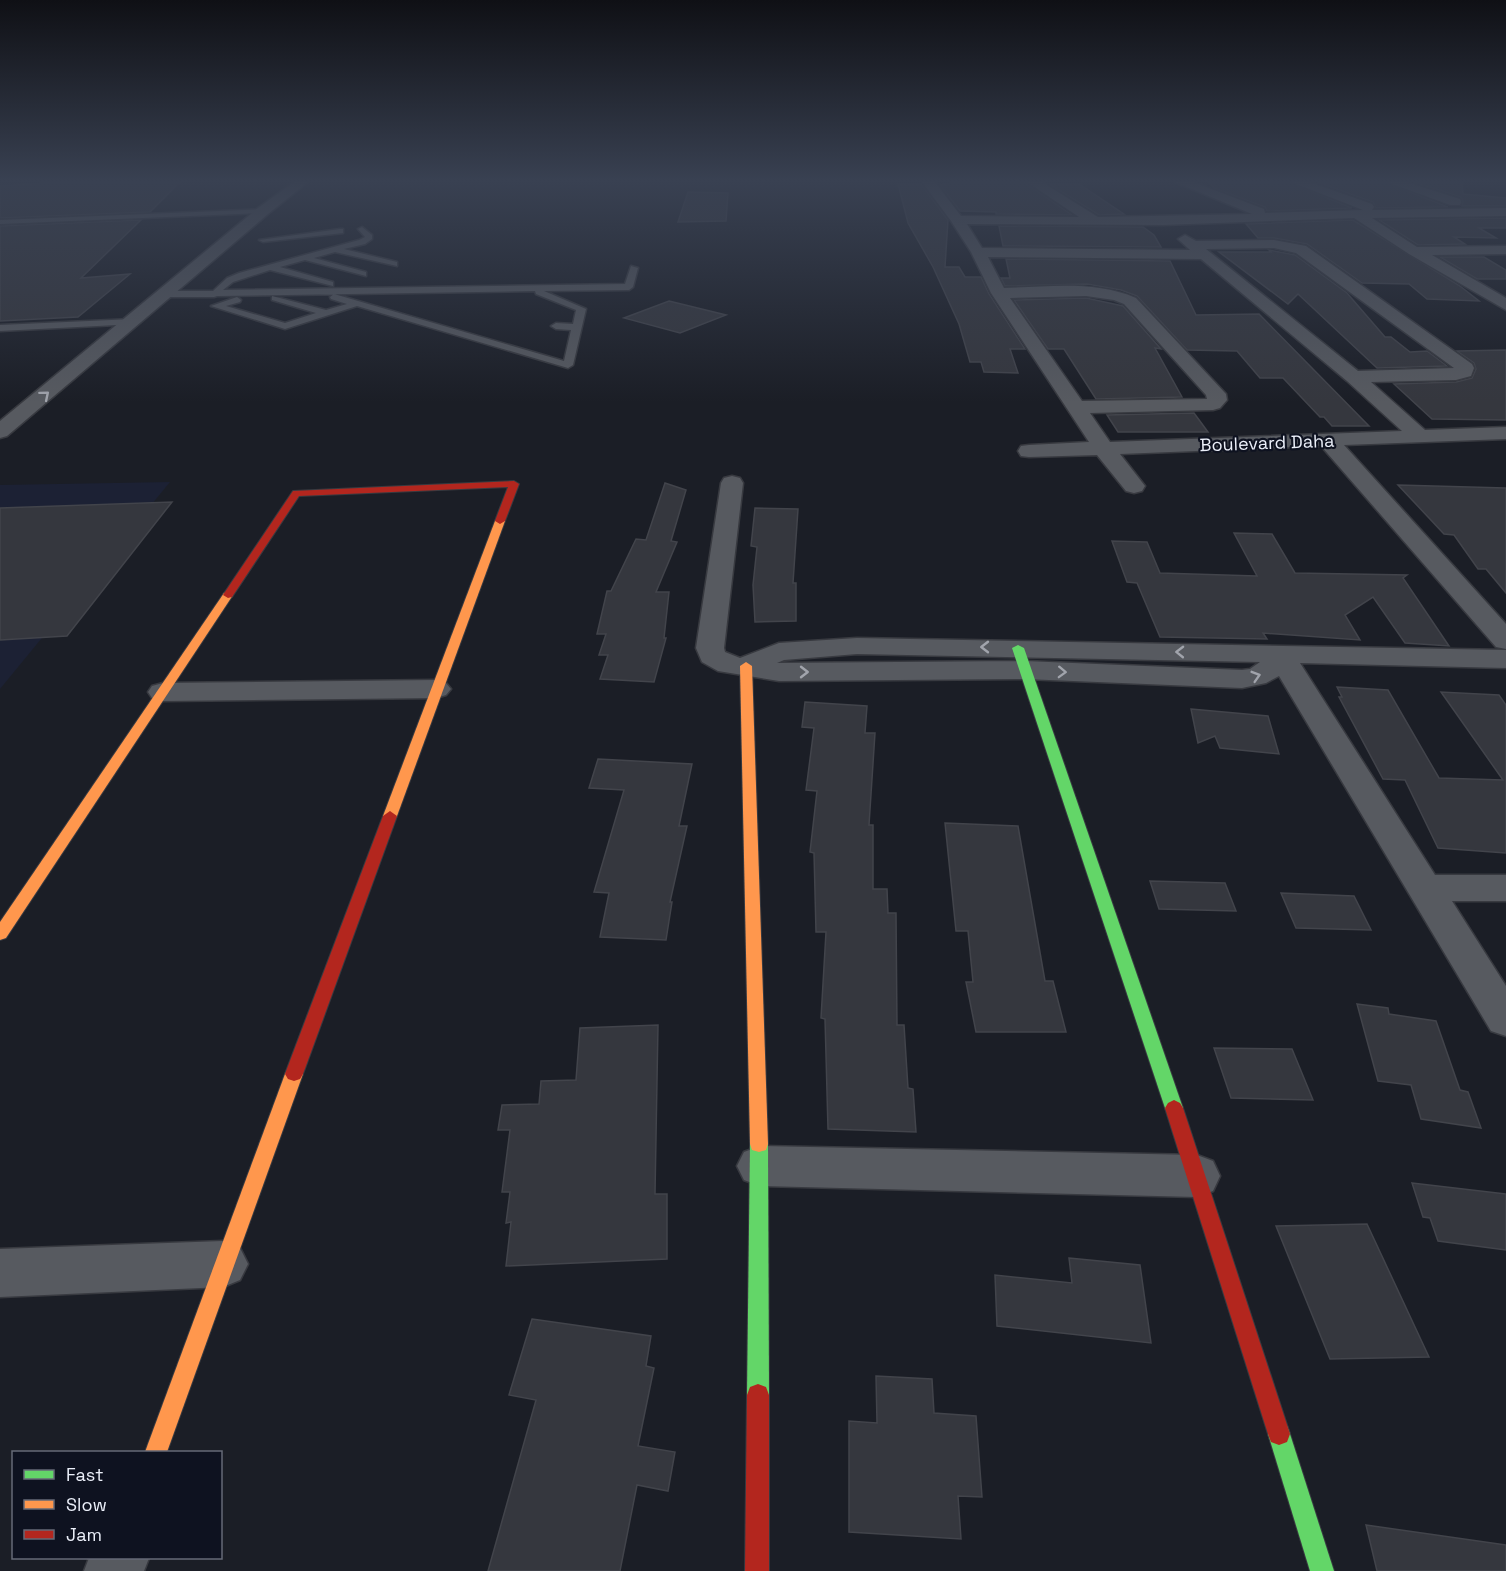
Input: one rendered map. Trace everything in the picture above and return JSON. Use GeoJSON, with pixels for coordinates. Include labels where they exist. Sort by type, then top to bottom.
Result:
{"type":"FeatureCollection","features":[{"type":"Feature","properties":{"kind":"street"},"geometry":{"type":"LineString","coordinates":[[79,343],[190,255]]}},
{"type":"Feature","properties":{"kind":"street"},"geometry":{"type":"LineString","coordinates":[[0,432],[211,255]]}},
{"type":"Feature","properties":{"kind":"street"},"geometry":{"type":"LineString","coordinates":[[980,255],[999,293],[1104,448],[1134,486]]}},
{"type":"Feature","properties":{"kind":"street"},"geometry":{"type":"LineString","coordinates":[[1205,255],[1354,377],[1420,436]]}},
{"type":"Feature","properties":{"kind":"street"},"geometry":{"type":"LineString","coordinates":[[1310,255],[1465,368],[1464,372],[1456,374],[1354,377]]}},
{"type":"Feature","properties":{"kind":"street"},"geometry":{"type":"LineString","coordinates":[[1421,255],[1506,305]]}},
{"type":"Feature","properties":{"kind":"street"},"geometry":{"type":"LineString","coordinates":[[1475,288],[1506,287]]}},
{"type":"Feature","properties":{"kind":"street"},"geometry":{"type":"LineString","coordinates":[[999,293],[1095,292],[1122,296],[1130,301],[1216,394],[1217,400],[1213,404],[1202,405],[1077,407]]}},
{"type":"Feature","properties":{"kind":"street","name":"Boulevard Daha"},"geometry":{"type":"LineString","coordinates":[[1029,451],[1506,433]]}},
{"type":"Feature","properties":{"kind":"street"},"geometry":{"type":"LineString","coordinates":[[1328,441],[1506,641]]}},
{"type":"Feature","properties":{"kind":"street"},"geometry":{"type":"LineString","coordinates":[[732,483],[710,648],[712,657],[719,662],[778,672],[1022,659],[1242,680],[1258,677],[1270,670],[1280,654]]}},
{"type":"Feature","properties":{"kind":"street"},"geometry":{"type":"LineString","coordinates":[[0,934],[296,493],[514,484],[223,1264],[156,1451]]}},
{"type":"Feature","properties":{"kind":"street"},"geometry":{"type":"LineString","coordinates":[[1280,654],[1506,659]]}},
{"type":"Feature","properties":{"kind":"street"},"geometry":{"type":"LineString","coordinates":[[1280,654],[1506,1020]]}},
{"type":"Feature","properties":{"kind":"street"},"geometry":{"type":"LineString","coordinates":[[1022,659],[1197,1176],[1322,1571]]}},
{"type":"Feature","properties":{"kind":"street"},"geometry":{"type":"LineString","coordinates":[[746,666],[760,1166],[757,1571]]}},
{"type":"Feature","properties":{"kind":"street"},"geometry":{"type":"LineString","coordinates":[[163,692],[436,689]]}},
{"type":"Feature","properties":{"kind":"street"},"geometry":{"type":"LineString","coordinates":[[1426,888],[1506,888]]}},
{"type":"Feature","properties":{"kind":"street"},"geometry":{"type":"LineString","coordinates":[[760,1166],[1197,1176]]}},
{"type":"Feature","properties":{"kind":"street"},"geometry":{"type":"LineString","coordinates":[[0,1273],[223,1264]]}},
{"type":"Feature","properties":{"kind":"lane"},"geometry":{"type":"LineString","coordinates":[[214,294],[230,280],[313,255]]}},
{"type":"Feature","properties":{"kind":"lane"},"geometry":{"type":"LineString","coordinates":[[360,255],[394,264]]}},
{"type":"Feature","properties":{"kind":"lane"},"geometry":{"type":"LineString","coordinates":[[304,258],[363,274]]}},
{"type":"Feature","properties":{"kind":"lane"},"geometry":{"type":"LineString","coordinates":[[271,267],[330,284]]}},
{"type":"Feature","properties":{"kind":"lane"},"geometry":{"type":"LineString","coordinates":[[165,294],[629,287],[634,268]]}},
{"type":"Feature","properties":{"kind":"lane"},"geometry":{"type":"LineString","coordinates":[[315,292],[568,365],[581,309],[530,289]]}},
{"type":"Feature","properties":{"kind":"lane"},"geometry":{"type":"LineString","coordinates":[[325,313],[259,293],[216,306],[285,326],[325,313],[355,303]]}},
{"type":"Feature","properties":{"kind":"lane"},"geometry":{"type":"LineString","coordinates":[[0,328],[133,322]]}},
{"type":"Feature","properties":{"kind":"lane"},"geometry":{"type":"LineString","coordinates":[[556,326],[577,327]]}},
{"type":"Feature","properties":{"kind":"shaded area"},"geometry":{"type":"Polygon","coordinates":[[[170,482],[0,689],[0,485],[170,482]]]}},
{"type":"Feature","properties":{"kind":"building"},"geometry":{"type":"Polygon","coordinates":[[[0,255],[104,255],[81,278],[130,274],[78,317],[0,321],[0,255]]]}},
{"type":"Feature","properties":{"kind":"building"},"geometry":{"type":"Polygon","coordinates":[[[926,255],[946,255],[945,267],[959,267],[965,277],[981,277],[989,294],[1025,349],[1010,349],[1018,373],[984,372],[981,362],[970,362],[959,324],[926,255]]]}},
{"type":"Feature","properties":{"kind":"building"},"geometry":{"type":"Polygon","coordinates":[[[1223,255],[1295,255],[1347,293],[1385,337],[1391,337],[1410,352],[1427,351],[1447,366],[1377,368],[1298,294],[1288,304],[1223,255]]]}},
{"type":"Feature","properties":{"kind":"building"},"geometry":{"type":"Polygon","coordinates":[[[1323,255],[1410,255],[1460,286],[1479,301],[1427,299],[1409,284],[1362,283],[1323,255]]]}},
{"type":"Feature","properties":{"kind":"building"},"geometry":{"type":"Polygon","coordinates":[[[1440,257],[1484,257],[1506,270],[1506,279],[1477,279],[1440,257]]]}},
{"type":"Feature","properties":{"kind":"building"},"geometry":{"type":"Polygon","coordinates":[[[1006,259],[1170,261],[1196,315],[1259,314],[1369,426],[1332,426],[1324,417],[1320,417],[1283,378],[1260,378],[1237,351],[1187,350],[1137,296],[1121,290],[1087,284],[1005,286],[1001,278],[1010,278],[1006,259]]]}},
{"type":"Feature","properties":{"kind":"building"},"geometry":{"type":"Polygon","coordinates":[[[1086,298],[1123,306],[1161,349],[1155,348],[1182,397],[1096,399],[1064,349],[1048,349],[1014,300],[1086,298]]]}},
{"type":"Feature","properties":{"kind":"building"},"geometry":{"type":"Polygon","coordinates":[[[669,301],[726,315],[680,333],[624,318],[669,301]]]}},
{"type":"Feature","properties":{"kind":"building"},"geometry":{"type":"Polygon","coordinates":[[[1506,350],[1506,420],[1432,419],[1394,384],[1456,382],[1472,378],[1476,369],[1474,363],[1457,351],[1506,350]]]}},
{"type":"Feature","properties":{"kind":"building"},"geometry":{"type":"Polygon","coordinates":[[[1194,413],[1208,432],[1118,432],[1107,415],[1194,413]]]}},
{"type":"Feature","properties":{"kind":"building"},"geometry":{"type":"Polygon","coordinates":[[[665,483],[686,490],[671,541],[677,542],[656,592],[669,592],[664,638],[666,638],[654,682],[600,679],[608,655],[599,655],[606,634],[597,634],[607,591],[611,591],[636,539],[646,540],[665,483]]]}},
{"type":"Feature","properties":{"kind":"building"},"geometry":{"type":"Polygon","coordinates":[[[1398,485],[1506,488],[1506,593],[1486,569],[1478,569],[1454,535],[1444,534],[1398,485]]]}},
{"type":"Feature","properties":{"kind":"building"},"geometry":{"type":"Polygon","coordinates":[[[172,502],[67,636],[0,640],[0,508],[172,502]]]}},
{"type":"Feature","properties":{"kind":"building"},"geometry":{"type":"Polygon","coordinates":[[[755,508],[798,509],[793,583],[796,583],[796,621],[755,622],[753,585],[757,547],[751,546],[755,508]]]}},
{"type":"Feature","properties":{"kind":"building"},"geometry":{"type":"Polygon","coordinates":[[[1234,533],[1272,534],[1295,573],[1407,575],[1403,578],[1449,646],[1405,643],[1373,597],[1345,615],[1360,640],[1263,633],[1267,639],[1160,637],[1137,583],[1127,582],[1112,541],[1147,542],[1160,573],[1257,576],[1234,533]]]}},
{"type":"Feature","properties":{"kind":"building"},"geometry":{"type":"Polygon","coordinates":[[[1337,687],[1388,690],[1439,778],[1503,780],[1441,692],[1499,695],[1506,705],[1506,853],[1438,848],[1405,780],[1383,779],[1339,697],[1342,697],[1337,687]]]}},
{"type":"Feature","properties":{"kind":"building"},"geometry":{"type":"Polygon","coordinates":[[[805,702],[867,706],[865,733],[875,733],[869,825],[873,825],[873,889],[887,889],[888,913],[896,913],[897,1025],[904,1025],[908,1088],[913,1089],[916,1132],[828,1129],[825,1019],[821,1018],[826,932],[816,932],[814,853],[810,852],[817,791],[806,790],[814,728],[802,727],[805,702]]]}},
{"type":"Feature","properties":{"kind":"building"},"geometry":{"type":"Polygon","coordinates":[[[1191,709],[1268,716],[1279,754],[1220,748],[1215,736],[1198,743],[1191,709]]]}},
{"type":"Feature","properties":{"kind":"building"},"geometry":{"type":"Polygon","coordinates":[[[598,759],[692,764],[679,826],[687,826],[670,902],[672,902],[666,940],[600,937],[609,893],[594,892],[624,790],[589,788],[598,759]]]}},
{"type":"Feature","properties":{"kind":"building"},"geometry":{"type":"Polygon","coordinates":[[[945,823],[1018,826],[1045,981],[1053,981],[1066,1032],[976,1032],[966,982],[973,982],[968,931],[956,931],[945,823]]]}},
{"type":"Feature","properties":{"kind":"building"},"geometry":{"type":"Polygon","coordinates":[[[1150,881],[1225,883],[1236,911],[1159,909],[1150,881]]]}},
{"type":"Feature","properties":{"kind":"building"},"geometry":{"type":"Polygon","coordinates":[[[1281,893],[1354,896],[1371,930],[1296,928],[1281,893]]]}},
{"type":"Feature","properties":{"kind":"building"},"geometry":{"type":"Polygon","coordinates":[[[1357,1004],[1388,1008],[1389,1014],[1436,1021],[1460,1090],[1468,1092],[1481,1128],[1421,1119],[1411,1085],[1378,1081],[1357,1004]]]}},
{"type":"Feature","properties":{"kind":"building"},"geometry":{"type":"Polygon","coordinates":[[[658,1025],[655,1194],[667,1194],[667,1259],[506,1266],[511,1222],[506,1223],[510,1192],[502,1192],[510,1130],[498,1130],[502,1105],[539,1104],[541,1081],[576,1080],[580,1028],[658,1025]]]}},
{"type":"Feature","properties":{"kind":"building"},"geometry":{"type":"Polygon","coordinates":[[[1214,1048],[1292,1049],[1313,1100],[1231,1098],[1214,1048]]]}},
{"type":"Feature","properties":{"kind":"building"},"geometry":{"type":"Polygon","coordinates":[[[1412,1183],[1506,1194],[1506,1250],[1438,1241],[1430,1218],[1423,1217],[1412,1183]]]}},
{"type":"Feature","properties":{"kind":"building"},"geometry":{"type":"Polygon","coordinates":[[[1367,1224],[1429,1357],[1330,1359],[1276,1226],[1367,1224]]]}},
{"type":"Feature","properties":{"kind":"building"},"geometry":{"type":"Polygon","coordinates":[[[1069,1258],[1140,1265],[1151,1343],[997,1326],[995,1275],[1072,1283],[1069,1258]]]}},
{"type":"Feature","properties":{"kind":"building"},"geometry":{"type":"Polygon","coordinates":[[[532,1319],[651,1336],[646,1366],[654,1368],[638,1446],[675,1452],[668,1491],[637,1485],[620,1571],[488,1571],[536,1400],[509,1395],[532,1319]]]}},
{"type":"Feature","properties":{"kind":"building"},"geometry":{"type":"Polygon","coordinates":[[[876,1376],[932,1379],[934,1413],[976,1416],[982,1497],[958,1496],[961,1539],[849,1532],[849,1421],[877,1423],[876,1376]]]}},
{"type":"Feature","properties":{"kind":"building"},"geometry":{"type":"Polygon","coordinates":[[[1366,1525],[1506,1545],[1506,1571],[1377,1571],[1366,1525]]]}},
{"type":"Feature","properties":{"kind":"traffic: fast"},"geometry":{"type":"LineString","coordinates":[[1018,648],[1174,1108]]}},
{"type":"Feature","properties":{"kind":"traffic: fast"},"geometry":{"type":"LineString","coordinates":[[758,1395],[759,1144]]}},
{"type":"Feature","properties":{"kind":"traffic: fast"},"geometry":{"type":"LineString","coordinates":[[1279,1434],[1322,1571]]}},
{"type":"Feature","properties":{"kind":"traffic: slow"},"geometry":{"type":"LineString","coordinates":[[390,816],[500,521]]}},
{"type":"Feature","properties":{"kind":"traffic: slow"},"geometry":{"type":"LineString","coordinates":[[0,934],[228,595]]}},
{"type":"Feature","properties":{"kind":"traffic: slow"},"geometry":{"type":"LineString","coordinates":[[746,666],[759,1144]]}},
{"type":"Feature","properties":{"kind":"traffic: slow"},"geometry":{"type":"LineString","coordinates":[[156,1451],[294,1074]]}},
{"type":"Feature","properties":{"kind":"traffic: jam"},"geometry":{"type":"LineString","coordinates":[[228,595],[296,493],[514,484],[500,521]]}},
{"type":"Feature","properties":{"kind":"traffic: jam"},"geometry":{"type":"LineString","coordinates":[[294,1074],[390,816]]}},
{"type":"Feature","properties":{"kind":"traffic: jam"},"geometry":{"type":"LineString","coordinates":[[1174,1108],[1279,1434]]}},
{"type":"Feature","properties":{"kind":"traffic: jam"},"geometry":{"type":"LineString","coordinates":[[757,1571],[758,1395]]}}]}
